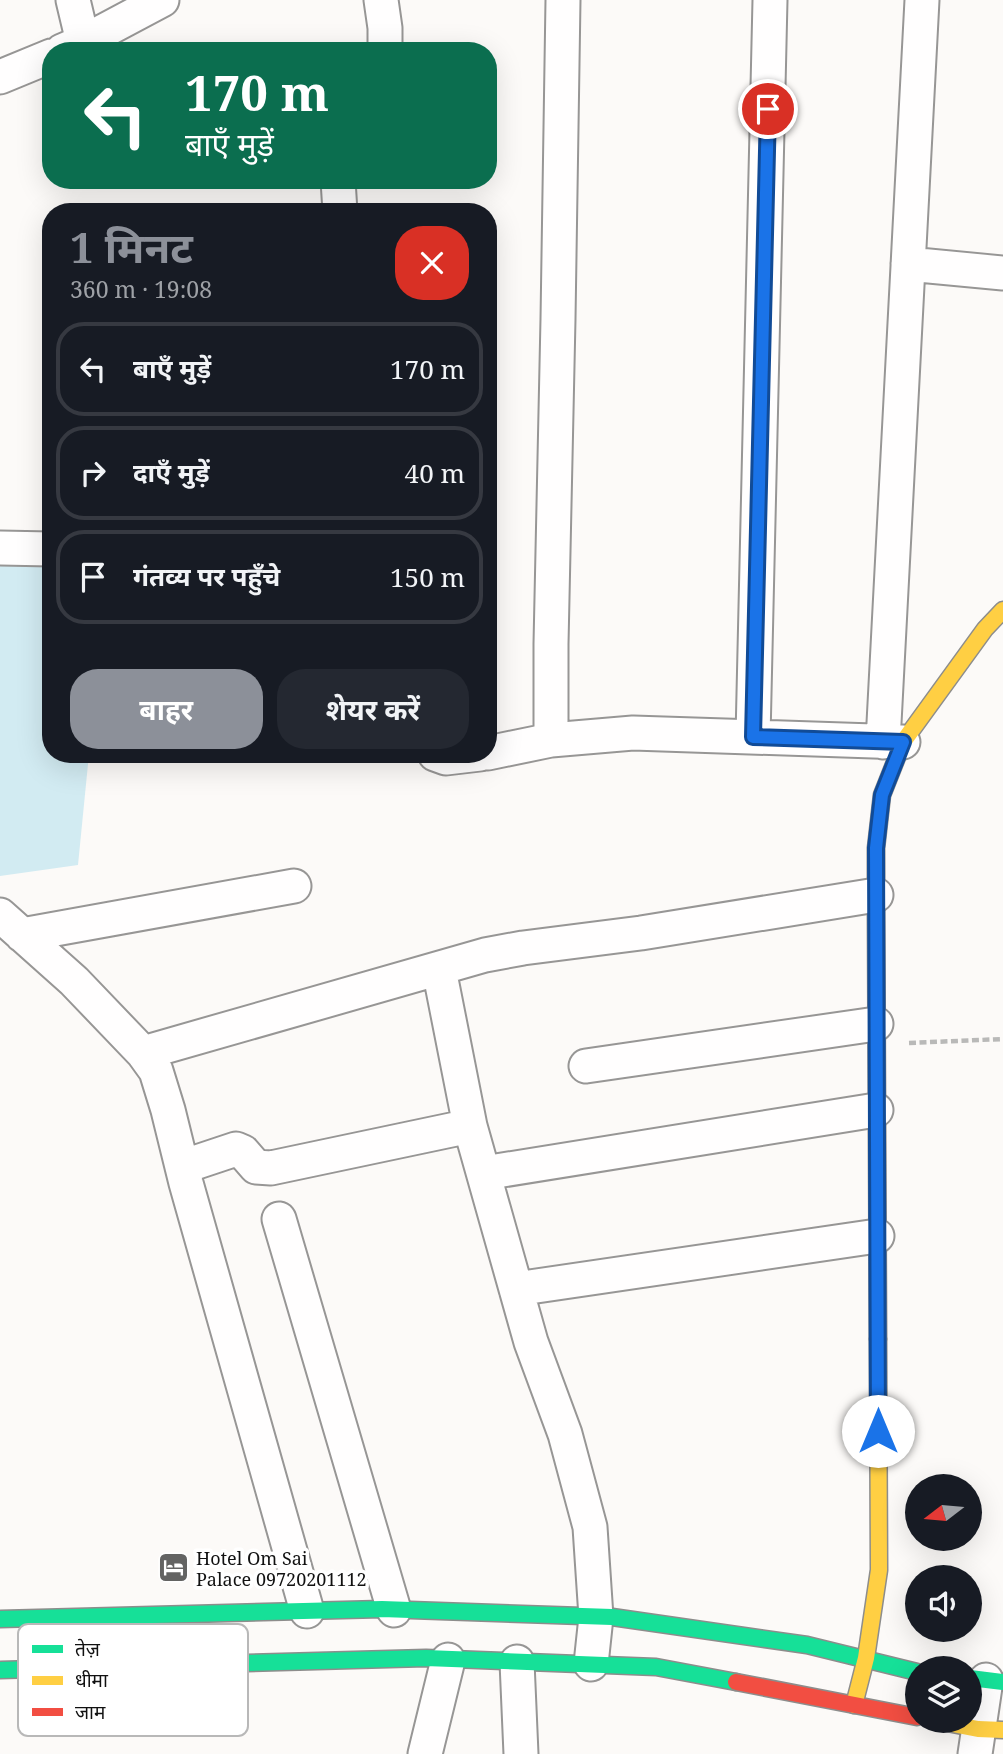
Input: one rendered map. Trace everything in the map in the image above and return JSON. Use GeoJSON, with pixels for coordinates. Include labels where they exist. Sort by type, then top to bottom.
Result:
{"type":"FeatureCollection","features":[{"type":"Feature","properties":{"kind":"main road"},"geometry":{"type":"LineString","coordinates":[[853,1705],[866,1658],[878,1570],[876,848],[882,795],[893,742],[1003,610]]}},
{"type":"Feature","properties":{"kind":"main road"},"geometry":{"type":"LineString","coordinates":[[0,1619],[394,1610],[612,1617],[807,1645],[905,1670]]}},
{"type":"Feature","properties":{"kind":"main road"},"geometry":{"type":"LineString","coordinates":[[248,1663],[426,1658],[656,1667],[905,1715]]}},
{"type":"Feature","properties":{"kind":"main road"},"geometry":{"type":"LineString","coordinates":[[0,1670],[18,1669]]}},
{"type":"Feature","properties":{"kind":"street"},"geometry":{"type":"LineString","coordinates":[[73,0],[73,42]]}},
{"type":"Feature","properties":{"kind":"street"},"geometry":{"type":"LineString","coordinates":[[81,42],[162,0]]}},
{"type":"Feature","properties":{"kind":"street"},"geometry":{"type":"LineString","coordinates":[[381,0],[385,42]]}},
{"type":"Feature","properties":{"kind":"street"},"geometry":{"type":"LineString","coordinates":[[551,740],[563,0]]}},
{"type":"Feature","properties":{"kind":"street"},"geometry":{"type":"LineString","coordinates":[[753,737],[770,0]]}},
{"type":"Feature","properties":{"kind":"street"},"geometry":{"type":"LineString","coordinates":[[497,751],[551,740],[633,733],[893,742],[908,264],[922,0]]}},
{"type":"Feature","properties":{"kind":"street"},"geometry":{"type":"LineString","coordinates":[[0,77],[42,60]]}},
{"type":"Feature","properties":{"kind":"street"},"geometry":{"type":"LineString","coordinates":[[908,264],[1003,272]]}},
{"type":"Feature","properties":{"kind":"street"},"geometry":{"type":"LineString","coordinates":[[0,548],[42,549]]}},
{"type":"Feature","properties":{"kind":"street"},"geometry":{"type":"LineString","coordinates":[[11,925],[294,886]]}},
{"type":"Feature","properties":{"kind":"street"},"geometry":{"type":"LineString","coordinates":[[143,1053],[485,955],[876,895]]}},
{"type":"Feature","properties":{"kind":"street"},"geometry":{"type":"LineString","coordinates":[[11,925],[74,981],[143,1053],[156,1071],[307,1611]]}},
{"type":"Feature","properties":{"kind":"street"},"geometry":{"type":"LineString","coordinates":[[439,969],[470,1126],[531,1342],[565,1434],[590,1527],[596,1617],[591,1664]]}},
{"type":"Feature","properties":{"kind":"street"},"geometry":{"type":"LineString","coordinates":[[586,1066],[876,1035]]}},
{"type":"Feature","properties":{"kind":"street"},"geometry":{"type":"LineString","coordinates":[[484,1173],[876,1110]]}},
{"type":"Feature","properties":{"kind":"street"},"geometry":{"type":"LineString","coordinates":[[182,1167],[236,1149],[243,1152],[256,1167],[271,1168],[470,1126]]}},
{"type":"Feature","properties":{"kind":"street"},"geometry":{"type":"LineString","coordinates":[[279,1219],[394,1610]]}},
{"type":"Feature","properties":{"kind":"street"},"geometry":{"type":"LineString","coordinates":[[516,1289],[877,1236]]}},
{"type":"Feature","properties":{"kind":"street"},"geometry":{"type":"LineString","coordinates":[[425,1754],[448,1660]]}},
{"type":"Feature","properties":{"kind":"street"},"geometry":{"type":"LineString","coordinates":[[517,1662],[521,1754]]}},
{"type":"Feature","properties":{"kind":"street"},"geometry":{"type":"LineString","coordinates":[[985,1738],[986,1680]]}},
{"type":"Feature","properties":{"kind":"path"},"geometry":{"type":"LineString","coordinates":[[876,1035],[1003,1039]]}},
{"type":"Feature","properties":{"kind":"water"},"geometry":{"type":"Polygon","coordinates":[[[0,565],[42,565],[42,763],[88,763],[78,865],[0,876],[0,565]]]}},
{"type":"Feature","properties":{"kind":"traffic: fast"},"geometry":{"type":"LineString","coordinates":[[876,902],[878,1339]]}},
{"type":"Feature","properties":{"kind":"traffic: fast"},"geometry":{"type":"LineString","coordinates":[[0,1619],[382,1609],[612,1617],[807,1645],[905,1669]]}},
{"type":"Feature","properties":{"kind":"traffic: fast"},"geometry":{"type":"LineString","coordinates":[[248,1663],[426,1658],[656,1667],[736,1682]]}},
{"type":"Feature","properties":{"kind":"traffic: fast"},"geometry":{"type":"LineString","coordinates":[[0,1670],[18,1669]]}},
{"type":"Feature","properties":{"kind":"traffic: fast"},"geometry":{"type":"LineString","coordinates":[[982,1679],[1003,1682]]}},
{"type":"Feature","properties":{"kind":"traffic: slow"},"geometry":{"type":"LineString","coordinates":[[876,902],[876,848],[882,795],[903,742],[985,629],[1003,610]]}},
{"type":"Feature","properties":{"kind":"traffic: slow"},"geometry":{"type":"LineString","coordinates":[[854,1705],[866,1658],[879,1570],[878,1339]]}},
{"type":"Feature","properties":{"kind":"traffic: slow"},"geometry":{"type":"LineString","coordinates":[[982,1729],[1003,1730]]}},
{"type":"Feature","properties":{"kind":"traffic: jam"},"geometry":{"type":"LineString","coordinates":[[736,1682],[905,1715]]}},
{"type":"Feature","properties":{"kind":"place","name":"Hotel Om Sai Palace 09720201112"},"geometry":{"type":"Point","coordinates":[173,1568]}},
{"type":"Feature","properties":{"kind":"route"},"geometry":{"type":"LineString","coordinates":[[768,109],[753,737],[903,742],[882,795],[876,848],[878,1431]]}}]}
